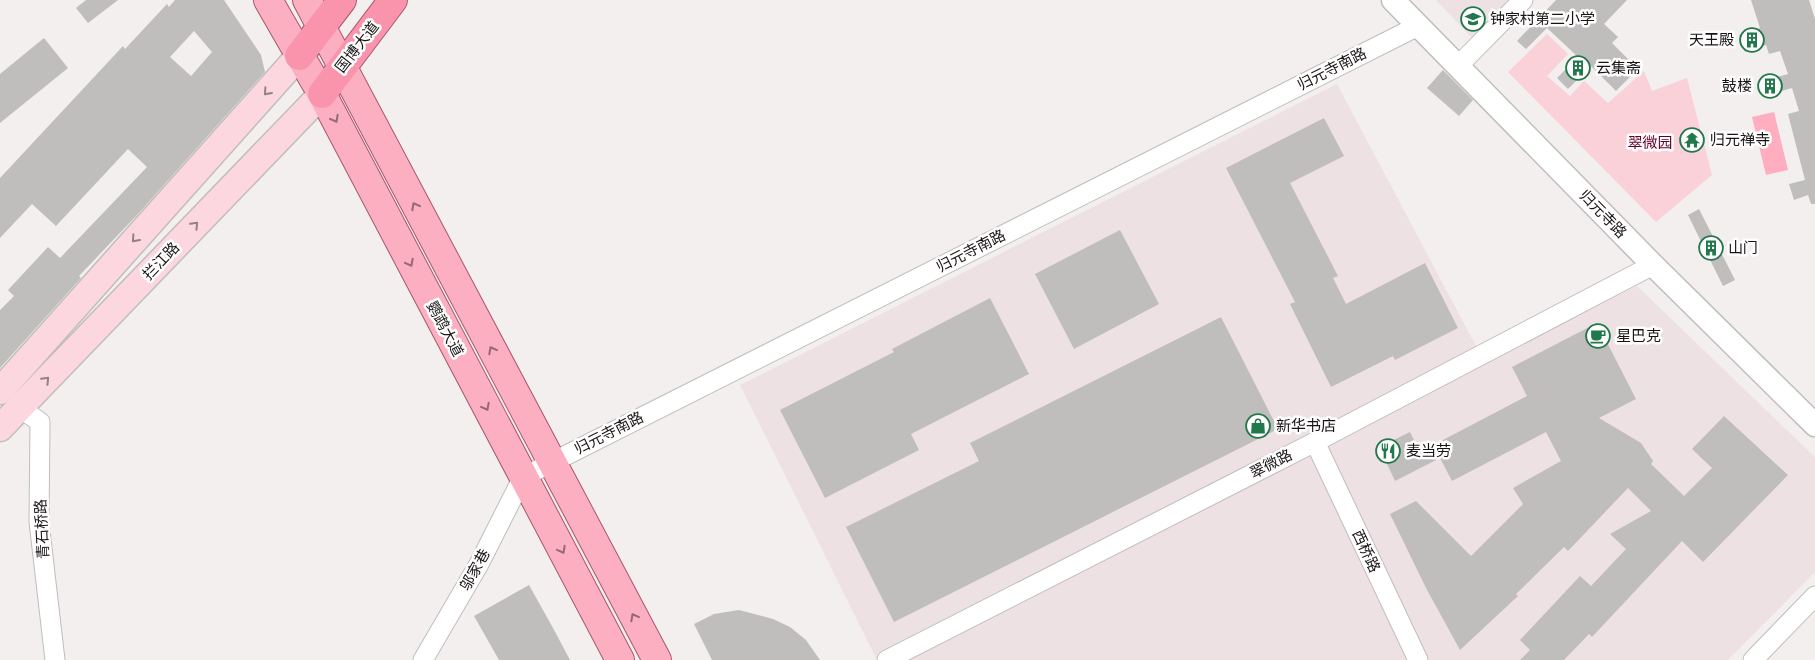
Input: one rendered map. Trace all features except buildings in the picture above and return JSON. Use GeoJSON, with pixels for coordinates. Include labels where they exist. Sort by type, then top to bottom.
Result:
{"type":"FeatureCollection","features":[{"type":"Feature","properties":{"kind":"highway"},"geometry":{"type":"LineString","coordinates":[[300,56],[342,0]]}},
{"type":"Feature","properties":{"kind":"highway","name":"国博大道"},"geometry":{"type":"LineString","coordinates":[[322,94],[394,0]]}},
{"type":"Feature","properties":{"kind":"main road","name":"鹦鹉大道"},"geometry":{"type":"LineString","coordinates":[[268,0],[322,94],[620,660]]}},
{"type":"Feature","properties":{"kind":"main road"},"geometry":{"type":"LineString","coordinates":[[307,0],[657,660]]}},
{"type":"Feature","properties":{"kind":"main road"},"geometry":{"type":"LineString","coordinates":[[0,391],[300,56]]}},
{"type":"Feature","properties":{"kind":"main road","name":"拦江路"},"geometry":{"type":"LineString","coordinates":[[0,428],[10,408],[322,94]]}},
{"type":"Feature","properties":{"kind":"street","name":"归元寺路"},"geometry":{"type":"LineString","coordinates":[[1393,0],[1653,265],[1815,426]]}},
{"type":"Feature","properties":{"kind":"street"},"geometry":{"type":"LineString","coordinates":[[1458,66],[1523,0]]}},
{"type":"Feature","properties":{"kind":"street","name":"归元寺南路"},"geometry":{"type":"LineString","coordinates":[[523,477],[1418,26]]}},
{"type":"Feature","properties":{"kind":"street","name":"翠微路"},"geometry":{"type":"LineString","coordinates":[[887,660],[1315,442],[1653,265]]}},
{"type":"Feature","properties":{"kind":"street","name":"青石桥路"},"geometry":{"type":"LineString","coordinates":[[10,408],[40,422],[39,522],[54,660]]}},
{"type":"Feature","properties":{"kind":"street","name":"西桥路"},"geometry":{"type":"LineString","coordinates":[[1315,442],[1418,660]]}},
{"type":"Feature","properties":{"kind":"street","name":"邬家巷"},"geometry":{"type":"LineString","coordinates":[[423,660],[479,564],[523,477]]}},
{"type":"Feature","properties":{"kind":"street"},"geometry":{"type":"LineString","coordinates":[[1753,660],[1815,596]]}},
{"type":"Feature","properties":{"kind":"shaded area","name":"钟家村第二小学"},"geometry":{"type":"Polygon","coordinates":[[[1436,0],[1511,0],[1472,38],[1436,0]]]}},
{"type":"Feature","properties":{"kind":"shaded area"},"geometry":{"type":"Polygon","coordinates":[[[1337,84],[1485,363],[1637,286],[1815,457],[1815,572],[1728,660],[877,660],[740,385],[1337,84]]]}},
{"type":"Feature","properties":{"kind":"shaded area"},"geometry":{"type":"Polygon","coordinates":[[[1774,112],[1788,170],[1766,175],[1752,117],[1774,112]]]}},
{"type":"Feature","properties":{"kind":"green space","name":"翠微园"},"geometry":{"type":"Polygon","coordinates":[[[1547,34],[1568,54],[1547,76],[1570,96],[1584,81],[1608,103],[1644,71],[1652,91],[1687,78],[1712,175],[1656,222],[1508,72],[1547,34]]]}},
{"type":"Feature","properties":{"kind":"place","name":"钟家村第二小学"},"geometry":{"type":"Point","coordinates":[1473,19]}},
{"type":"Feature","properties":{"kind":"place","name":"天王殿"},"geometry":{"type":"Point","coordinates":[1752,40]}},
{"type":"Feature","properties":{"kind":"place","name":"云集斋"},"geometry":{"type":"Point","coordinates":[1578,68]}},
{"type":"Feature","properties":{"kind":"place","name":"鼓楼"},"geometry":{"type":"Point","coordinates":[1770,86]}},
{"type":"Feature","properties":{"kind":"place","name":"归元禅寺"},"geometry":{"type":"Point","coordinates":[1692,140]}},
{"type":"Feature","properties":{"kind":"place","name":"山门"},"geometry":{"type":"Point","coordinates":[1711,248]}},
{"type":"Feature","properties":{"kind":"place","name":"星巴克"},"geometry":{"type":"Point","coordinates":[1598,336]}},
{"type":"Feature","properties":{"kind":"place","name":"新华书店"},"geometry":{"type":"Point","coordinates":[1258,426]}},
{"type":"Feature","properties":{"kind":"place","name":"麦当劳"},"geometry":{"type":"Point","coordinates":[1388,451]}}]}
